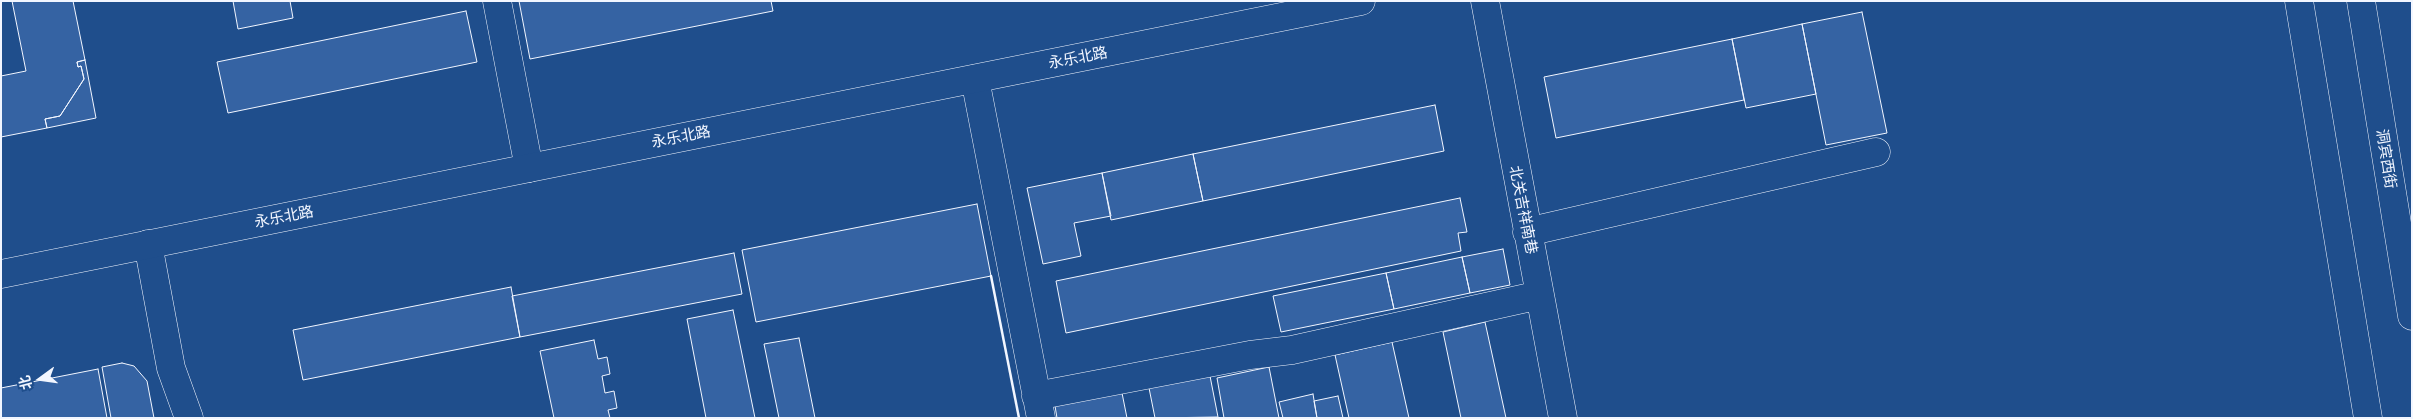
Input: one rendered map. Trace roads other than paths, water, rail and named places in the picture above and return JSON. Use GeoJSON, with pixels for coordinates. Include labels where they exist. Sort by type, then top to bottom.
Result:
{"type":"FeatureCollection","features":[{"type":"Feature","properties":{"kind":"main road"},"geometry":{"type":"LineString","coordinates":[[496,1],[529,168]]}},
{"type":"Feature","properties":{"kind":"main road","name":"永乐北路"},"geometry":{"type":"LineString","coordinates":[[1,274],[1361,1]]}},
{"type":"Feature","properties":{"kind":"main road","name":"北关吉祥南巷"},"geometry":{"type":"LineString","coordinates":[[1485,1],[1562,418]]}},
{"type":"Feature","properties":{"kind":"main road"},"geometry":{"type":"LineString","coordinates":[[2299,1],[2368,418]]}},
{"type":"Feature","properties":{"kind":"main road","name":"洞宾西街"},"geometry":{"type":"LineString","coordinates":[[2361,1],[2412,316]]}},
{"type":"Feature","properties":{"kind":"main road"},"geometry":{"type":"LineString","coordinates":[[975,78],[1038,407],[1250,355],[1292,350],[1540,295]]}},
{"type":"Feature","properties":{"kind":"main road"},"geometry":{"type":"LineString","coordinates":[[1528,232],[1876,152]]}},
{"type":"Feature","properties":{"kind":"main road"},"geometry":{"type":"LineString","coordinates":[[148,244],[171,368],[189,418]]}}]}
